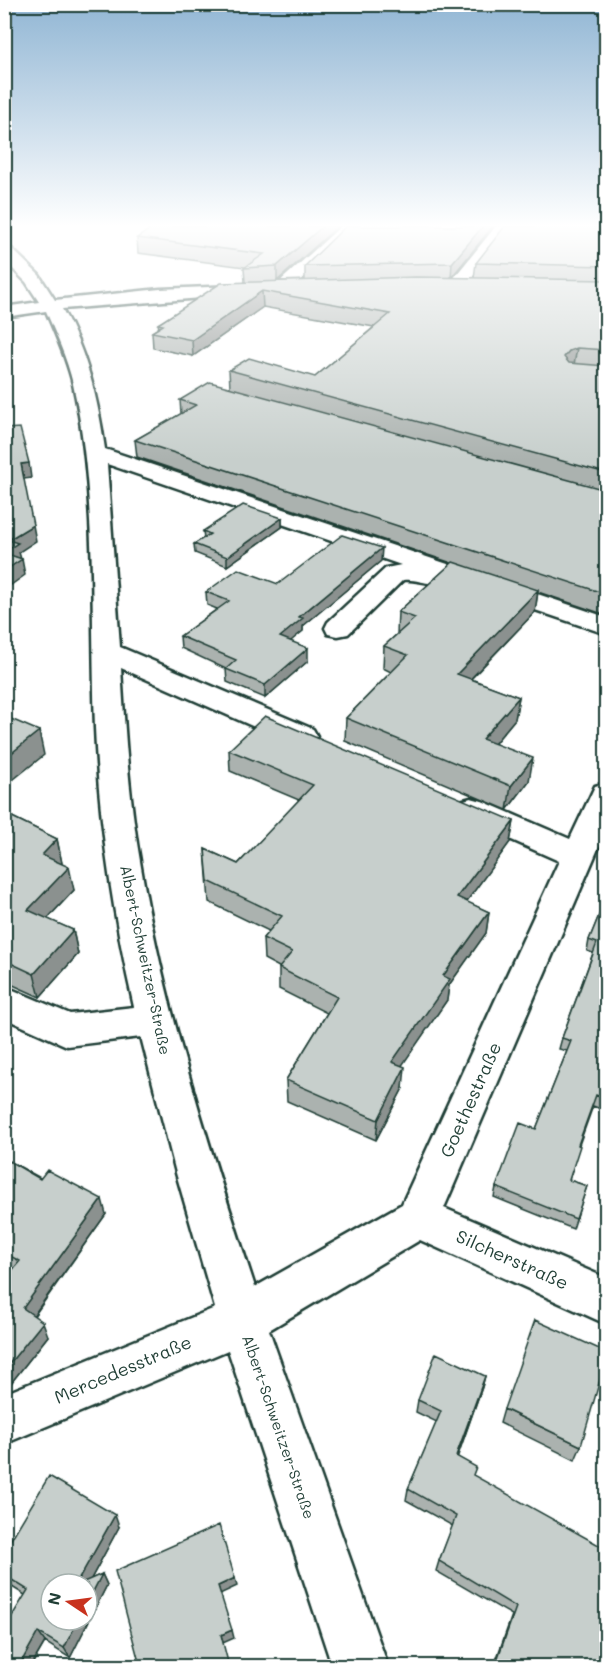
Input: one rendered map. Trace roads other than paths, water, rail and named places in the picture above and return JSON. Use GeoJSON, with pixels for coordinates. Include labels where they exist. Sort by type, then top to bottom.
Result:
{"type":"FeatureCollection","features":[{"type":"Feature","properties":{"kind":"street"},"geometry":{"type":"LineString","coordinates":[[4,312],[63,304]]}},
{"type":"Feature","properties":{"kind":"street","name":"Albert-Schweitzer-Straße"},"geometry":{"type":"LineString","coordinates":[[52,305],[74,355],[90,418],[95,453],[108,652],[114,789],[126,885],[155,1020],[241,1321],[360,1666]]}},
{"type":"Feature","properties":{"kind":"street"},"geometry":{"type":"LineString","coordinates":[[95,453],[606,626]]}},
{"type":"Feature","properties":{"kind":"street"},"geometry":{"type":"LineString","coordinates":[[338,628],[394,573],[412,571],[547,616],[606,641]]}},
{"type":"Feature","properties":{"kind":"street"},"geometry":{"type":"LineString","coordinates":[[108,652],[327,747]]}},
{"type":"Feature","properties":{"kind":"street","name":"Goethestraße"},"geometry":{"type":"LineString","coordinates":[[418,1218],[606,794]]}},
{"type":"Feature","properties":{"kind":"street"},"geometry":{"type":"LineString","coordinates":[[448,799],[579,856]]}},
{"type":"Feature","properties":{"kind":"street"},"geometry":{"type":"LineString","coordinates":[[4,1001],[67,1030],[155,1020]]}},
{"type":"Feature","properties":{"kind":"street"},"geometry":{"type":"LineString","coordinates":[[241,1321],[418,1218]]}},
{"type":"Feature","properties":{"kind":"street","name":"Silcherstraße"},"geometry":{"type":"LineString","coordinates":[[418,1218],[606,1301]]}},
{"type":"Feature","properties":{"kind":"street","name":"Mercedesstraße"},"geometry":{"type":"LineString","coordinates":[[4,1419],[241,1321]]}}]}
